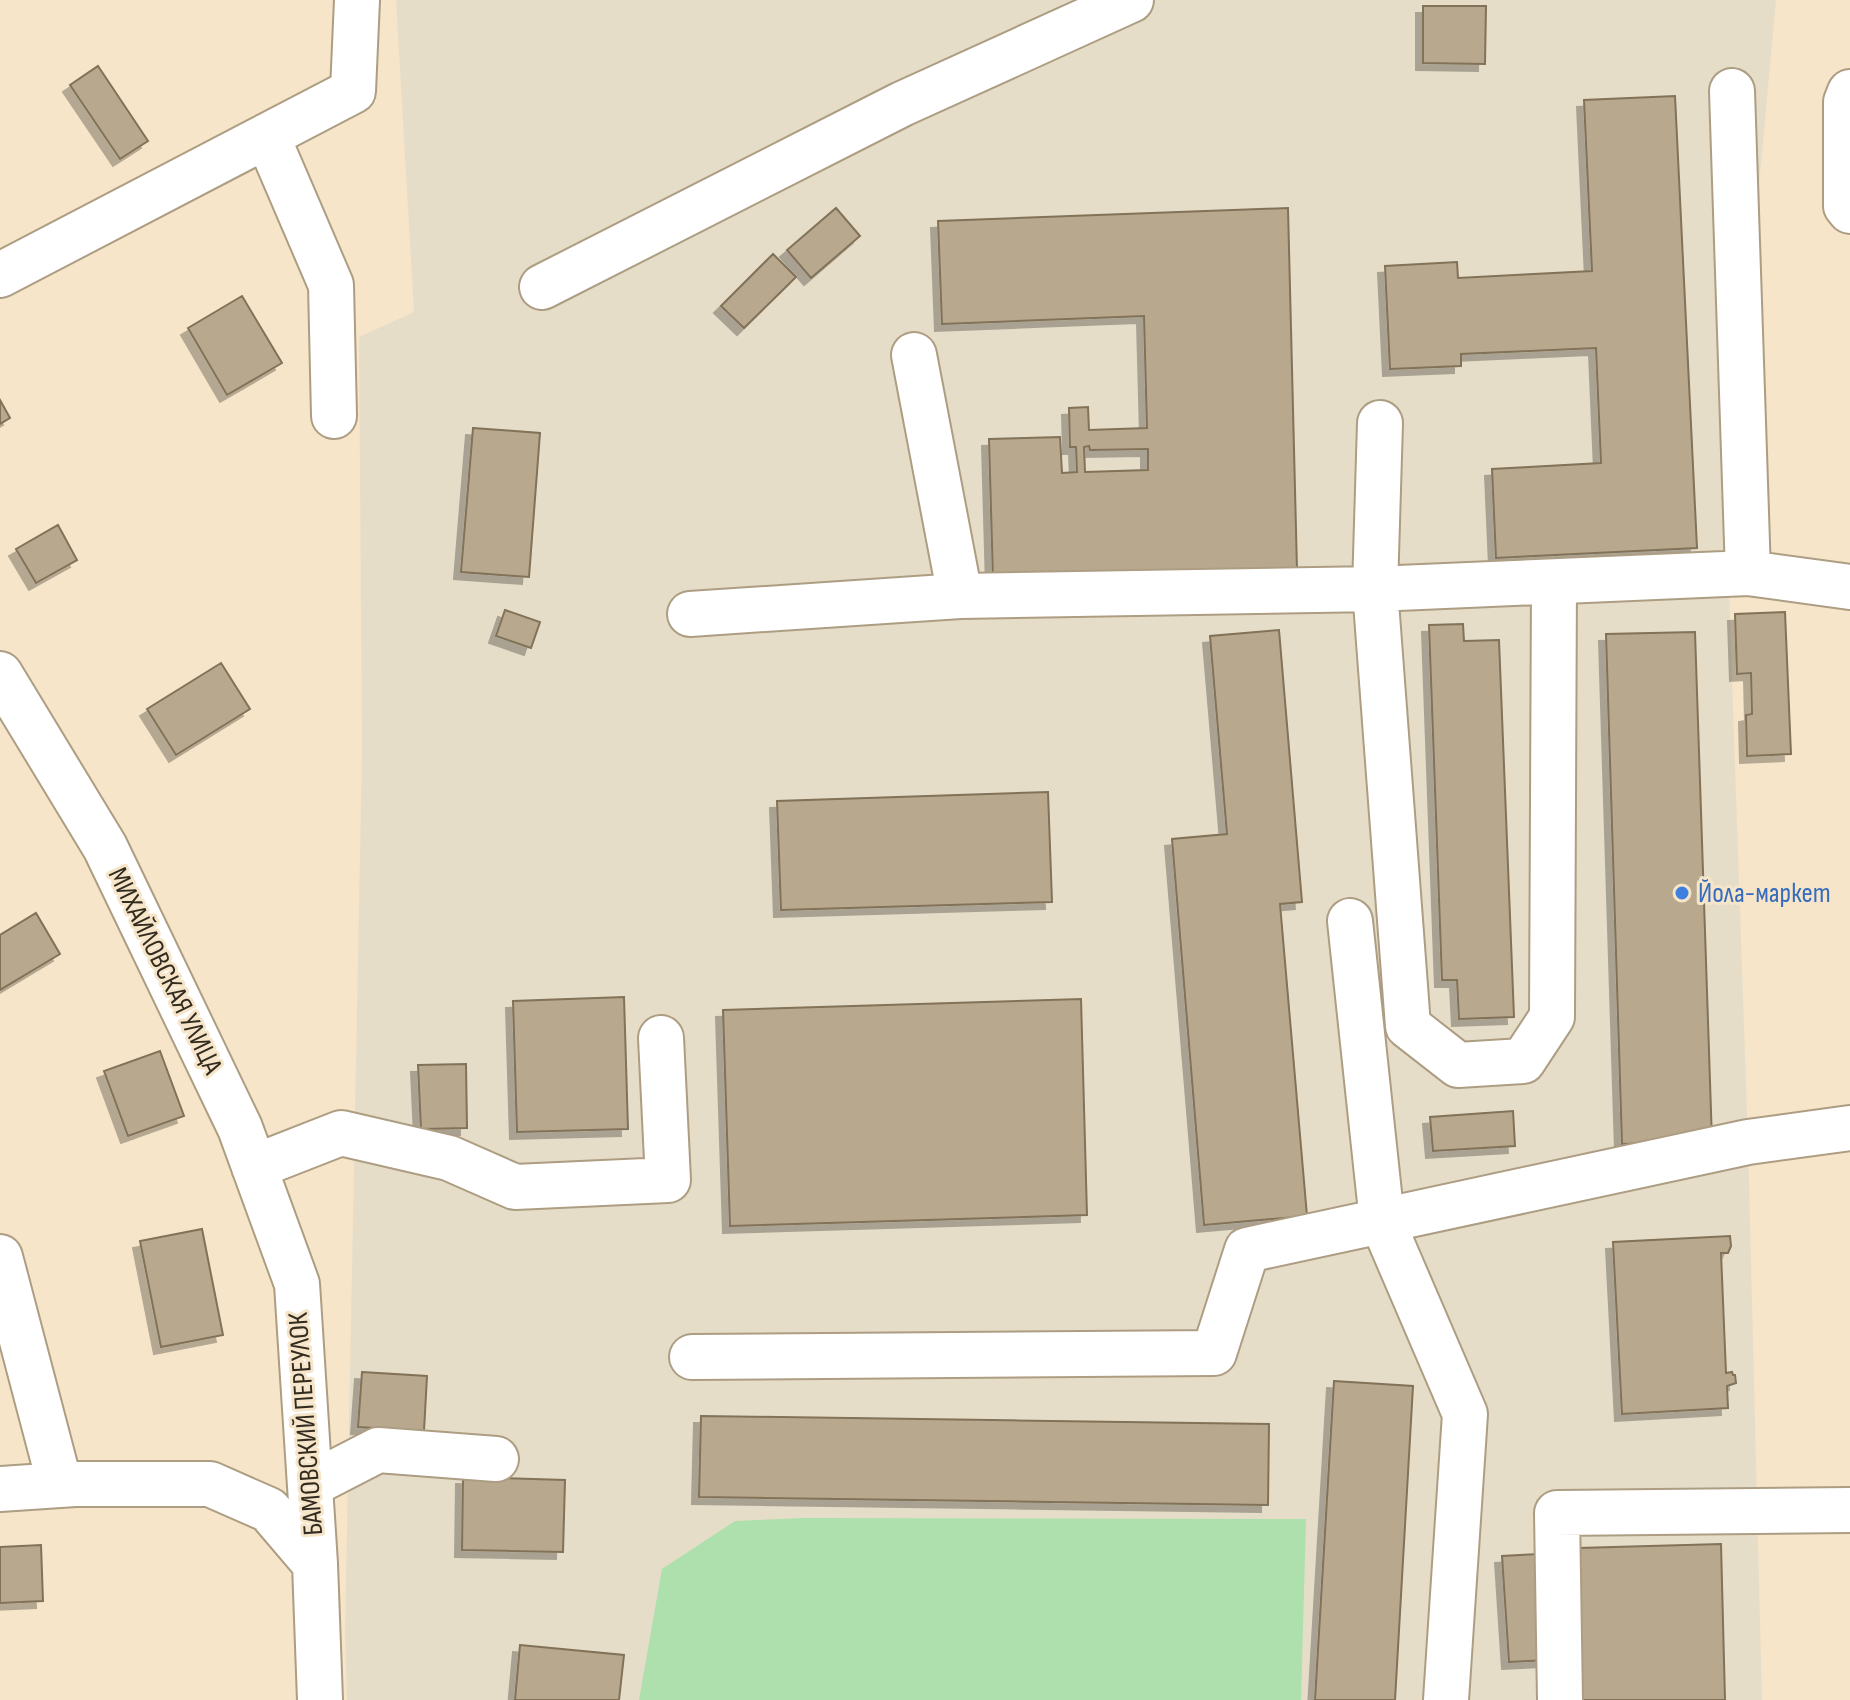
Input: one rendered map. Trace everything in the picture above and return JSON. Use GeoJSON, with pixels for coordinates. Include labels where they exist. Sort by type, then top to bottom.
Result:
{"type":"FeatureCollection","features":[{"type":"Feature","properties":{"kind":"street"},"geometry":{"type":"LineString","coordinates":[[0,275],[353,91],[357,0]]}},
{"type":"Feature","properties":{"kind":"street"},"geometry":{"type":"LineString","coordinates":[[542,287],[902,104],[1131,0]]}},
{"type":"Feature","properties":{"kind":"street"},"geometry":{"type":"LineString","coordinates":[[1732,91],[1748,573]]}},
{"type":"Feature","properties":{"kind":"street"},"geometry":{"type":"LineString","coordinates":[[1850,92],[1846,102],[1846,206],[1850,211]]}},
{"type":"Feature","properties":{"kind":"street"},"geometry":{"type":"LineString","coordinates":[[267,136],[331,285],[334,416]]}},
{"type":"Feature","properties":{"kind":"street"},"geometry":{"type":"LineString","coordinates":[[914,355],[960,596]]}},
{"type":"Feature","properties":{"kind":"street"},"geometry":{"type":"LineString","coordinates":[[1380,423],[1375,589],[1408,1026],[1458,1065],[1523,1061],[1552,1017],[1554,583]]}},
{"type":"Feature","properties":{"kind":"street"},"geometry":{"type":"LineString","coordinates":[[690,614],[960,596],[1375,589],[1748,573],[1850,587]]}},
{"type":"Feature","properties":{"kind":"street","name":"МИХАЙЛОВСКАЯ УЛИЦА"},"geometry":{"type":"LineString","coordinates":[[0,674],[105,847],[240,1128],[297,1284]]}},
{"type":"Feature","properties":{"kind":"street"},"geometry":{"type":"LineString","coordinates":[[1350,921],[1382,1221],[1465,1414],[1446,1700]]}},
{"type":"Feature","properties":{"kind":"street"},"geometry":{"type":"LineString","coordinates":[[254,1167],[341,1133],[449,1158],[515,1187],[668,1180],[661,1038]]}},
{"type":"Feature","properties":{"kind":"street"},"geometry":{"type":"LineString","coordinates":[[692,1357],[1214,1353],[1247,1250],[1748,1142],[1850,1128]]}},
{"type":"Feature","properties":{"kind":"street"},"geometry":{"type":"LineString","coordinates":[[0,1257],[60,1485]]}},
{"type":"Feature","properties":{"kind":"street","name":"БАМОВСКИЙ ПЕРЕУЛОК"},"geometry":{"type":"LineString","coordinates":[[297,1284],[315,1564],[320,1700]]}},
{"type":"Feature","properties":{"kind":"street"},"geometry":{"type":"LineString","coordinates":[[310,1485],[378,1450],[496,1459]]}},
{"type":"Feature","properties":{"kind":"street","name":"БАМОВСКИЙ ПЕРЕУЛОК"},"geometry":{"type":"LineString","coordinates":[[0,1489],[60,1485],[210,1484],[269,1510],[315,1564]]}},
{"type":"Feature","properties":{"kind":"street"},"geometry":{"type":"LineString","coordinates":[[1560,1700],[1557,1513],[1850,1510]]}},
{"type":"Feature","properties":{"kind":"shaded area"},"geometry":{"type":"Polygon","coordinates":[[[396,0],[1776,0],[1727,533],[1748,1142],[1762,1700],[347,1700],[345,1634],[362,750],[359,337],[414,312],[396,0]]]}},
{"type":"Feature","properties":{"kind":"green space"},"geometry":{"type":"Polygon","coordinates":[[[803,1518],[1306,1519],[1301,1700],[639,1700],[662,1569],[735,1521],[803,1518]]]}},
{"type":"Feature","properties":{"kind":"building"},"geometry":{"type":"Polygon","coordinates":[[[1423,6],[1486,6],[1485,64],[1423,63],[1423,6]]]}},
{"type":"Feature","properties":{"kind":"building"},"geometry":{"type":"Polygon","coordinates":[[[98,66],[148,141],[120,159],[70,85],[98,66]]]}},
{"type":"Feature","properties":{"kind":"building"},"geometry":{"type":"Polygon","coordinates":[[[1675,96],[1697,548],[1496,558],[1492,469],[1601,463],[1596,348],[1461,354],[1461,366],[1390,369],[1385,266],[1457,262],[1458,278],[1592,271],[1584,100],[1675,96]]]}},
{"type":"Feature","properties":{"kind":"building"},"geometry":{"type":"Polygon","coordinates":[[[836,208],[860,236],[811,278],[787,250],[836,208]]]}},
{"type":"Feature","properties":{"kind":"building"},"geometry":{"type":"Polygon","coordinates":[[[1288,208],[1297,570],[993,579],[989,439],[1060,437],[1062,473],[1077,472],[1076,447],[1070,447],[1069,408],[1088,407],[1089,430],[1147,428],[1144,316],[942,324],[938,221],[1288,208]],[[1089,446],[1084,447],[1085,472],[1148,470],[1148,449],[1090,450],[1089,446]]]}},
{"type":"Feature","properties":{"kind":"building"},"geometry":{"type":"Polygon","coordinates":[[[773,254],[796,277],[744,328],[721,306],[773,254]]]}},
{"type":"Feature","properties":{"kind":"building"},"geometry":{"type":"Polygon","coordinates":[[[242,296],[282,363],[227,395],[188,328],[242,296]]]}},
{"type":"Feature","properties":{"kind":"building"},"geometry":{"type":"Polygon","coordinates":[[[0,400],[10,418],[0,424],[0,400]]]}},
{"type":"Feature","properties":{"kind":"building"},"geometry":{"type":"Polygon","coordinates":[[[473,428],[540,433],[529,577],[461,572],[473,428]]]}},
{"type":"Feature","properties":{"kind":"building"},"geometry":{"type":"Polygon","coordinates":[[[58,525],[77,560],[36,583],[16,549],[58,525]]]}},
{"type":"Feature","properties":{"kind":"building"},"geometry":{"type":"Polygon","coordinates":[[[505,610],[540,622],[531,648],[496,636],[505,610]]]}},
{"type":"Feature","properties":{"kind":"building"},"geometry":{"type":"Polygon","coordinates":[[[1785,612],[1791,754],[1747,756],[1746,715],[1752,714],[1751,673],[1737,674],[1735,614],[1785,612]]]}},
{"type":"Feature","properties":{"kind":"building"},"geometry":{"type":"Polygon","coordinates":[[[1463,624],[1464,641],[1499,640],[1514,1017],[1459,1019],[1457,980],[1442,980],[1429,625],[1463,624]]]}},
{"type":"Feature","properties":{"kind":"building"},"geometry":{"type":"Polygon","coordinates":[[[1279,630],[1302,902],[1280,904],[1307,1216],[1204,1225],[1172,839],[1227,834],[1210,636],[1279,630]]]}},
{"type":"Feature","properties":{"kind":"building"},"geometry":{"type":"Polygon","coordinates":[[[1695,632],[1712,1141],[1622,1144],[1606,634],[1695,632]]]}},
{"type":"Feature","properties":{"kind":"building"},"geometry":{"type":"Polygon","coordinates":[[[221,663],[250,709],[176,755],[147,709],[221,663]]]}},
{"type":"Feature","properties":{"kind":"building"},"geometry":{"type":"Polygon","coordinates":[[[1048,792],[1052,902],[781,910],[777,801],[1048,792]]]}},
{"type":"Feature","properties":{"kind":"building"},"geometry":{"type":"Polygon","coordinates":[[[36,913],[60,954],[0,990],[0,935],[36,913]]]}},
{"type":"Feature","properties":{"kind":"building"},"geometry":{"type":"Polygon","coordinates":[[[624,997],[628,1129],[517,1132],[513,1001],[624,997]]]}},
{"type":"Feature","properties":{"kind":"building"},"geometry":{"type":"Polygon","coordinates":[[[1081,999],[1087,1215],[730,1226],[723,1010],[1081,999]]]}},
{"type":"Feature","properties":{"kind":"building"},"geometry":{"type":"Polygon","coordinates":[[[160,1051],[184,1116],[128,1136],[104,1071],[160,1051]]]}},
{"type":"Feature","properties":{"kind":"building"},"geometry":{"type":"Polygon","coordinates":[[[466,1064],[467,1128],[421,1129],[418,1065],[466,1064]]]}},
{"type":"Feature","properties":{"kind":"building"},"geometry":{"type":"Polygon","coordinates":[[[1513,1111],[1515,1146],[1433,1151],[1430,1117],[1513,1111]]]}},
{"type":"Feature","properties":{"kind":"building"},"geometry":{"type":"Polygon","coordinates":[[[202,1229],[223,1335],[161,1347],[140,1241],[202,1229]]]}},
{"type":"Feature","properties":{"kind":"building"},"geometry":{"type":"Polygon","coordinates":[[[1730,1236],[1728,1253],[1721,1253],[1726,1373],[1735,1375],[1736,1383],[1727,1386],[1728,1408],[1622,1414],[1613,1242],[1730,1236]]]}},
{"type":"Feature","properties":{"kind":"building"},"geometry":{"type":"Polygon","coordinates":[[[362,1372],[427,1376],[424,1431],[358,1427],[362,1372]]]}},
{"type":"Feature","properties":{"kind":"building"},"geometry":{"type":"Polygon","coordinates":[[[1334,1381],[1413,1386],[1395,1700],[1315,1700],[1334,1381]]]}},
{"type":"Feature","properties":{"kind":"building"},"geometry":{"type":"Polygon","coordinates":[[[701,1416],[1269,1424],[1268,1505],[699,1497],[701,1416]]]}},
{"type":"Feature","properties":{"kind":"building"},"geometry":{"type":"Polygon","coordinates":[[[463,1477],[565,1480],[563,1552],[462,1550],[463,1477]]]}},
{"type":"Feature","properties":{"kind":"building"},"geometry":{"type":"Polygon","coordinates":[[[1721,1544],[1725,1700],[1582,1700],[1578,1548],[1721,1544]]]}},
{"type":"Feature","properties":{"kind":"building"},"geometry":{"type":"Polygon","coordinates":[[[41,1545],[43,1601],[0,1603],[0,1547],[41,1545]]]}},
{"type":"Feature","properties":{"kind":"building"},"geometry":{"type":"Polygon","coordinates":[[[1539,1554],[1546,1660],[1509,1662],[1502,1556],[1539,1554]]]}},
{"type":"Feature","properties":{"kind":"building"},"geometry":{"type":"Polygon","coordinates":[[[520,1645],[624,1655],[619,1700],[515,1700],[520,1645]]]}},
{"type":"Feature","properties":{"kind":"place","name":"Йола-маркет"},"geometry":{"type":"Point","coordinates":[1682,893]}}]}
